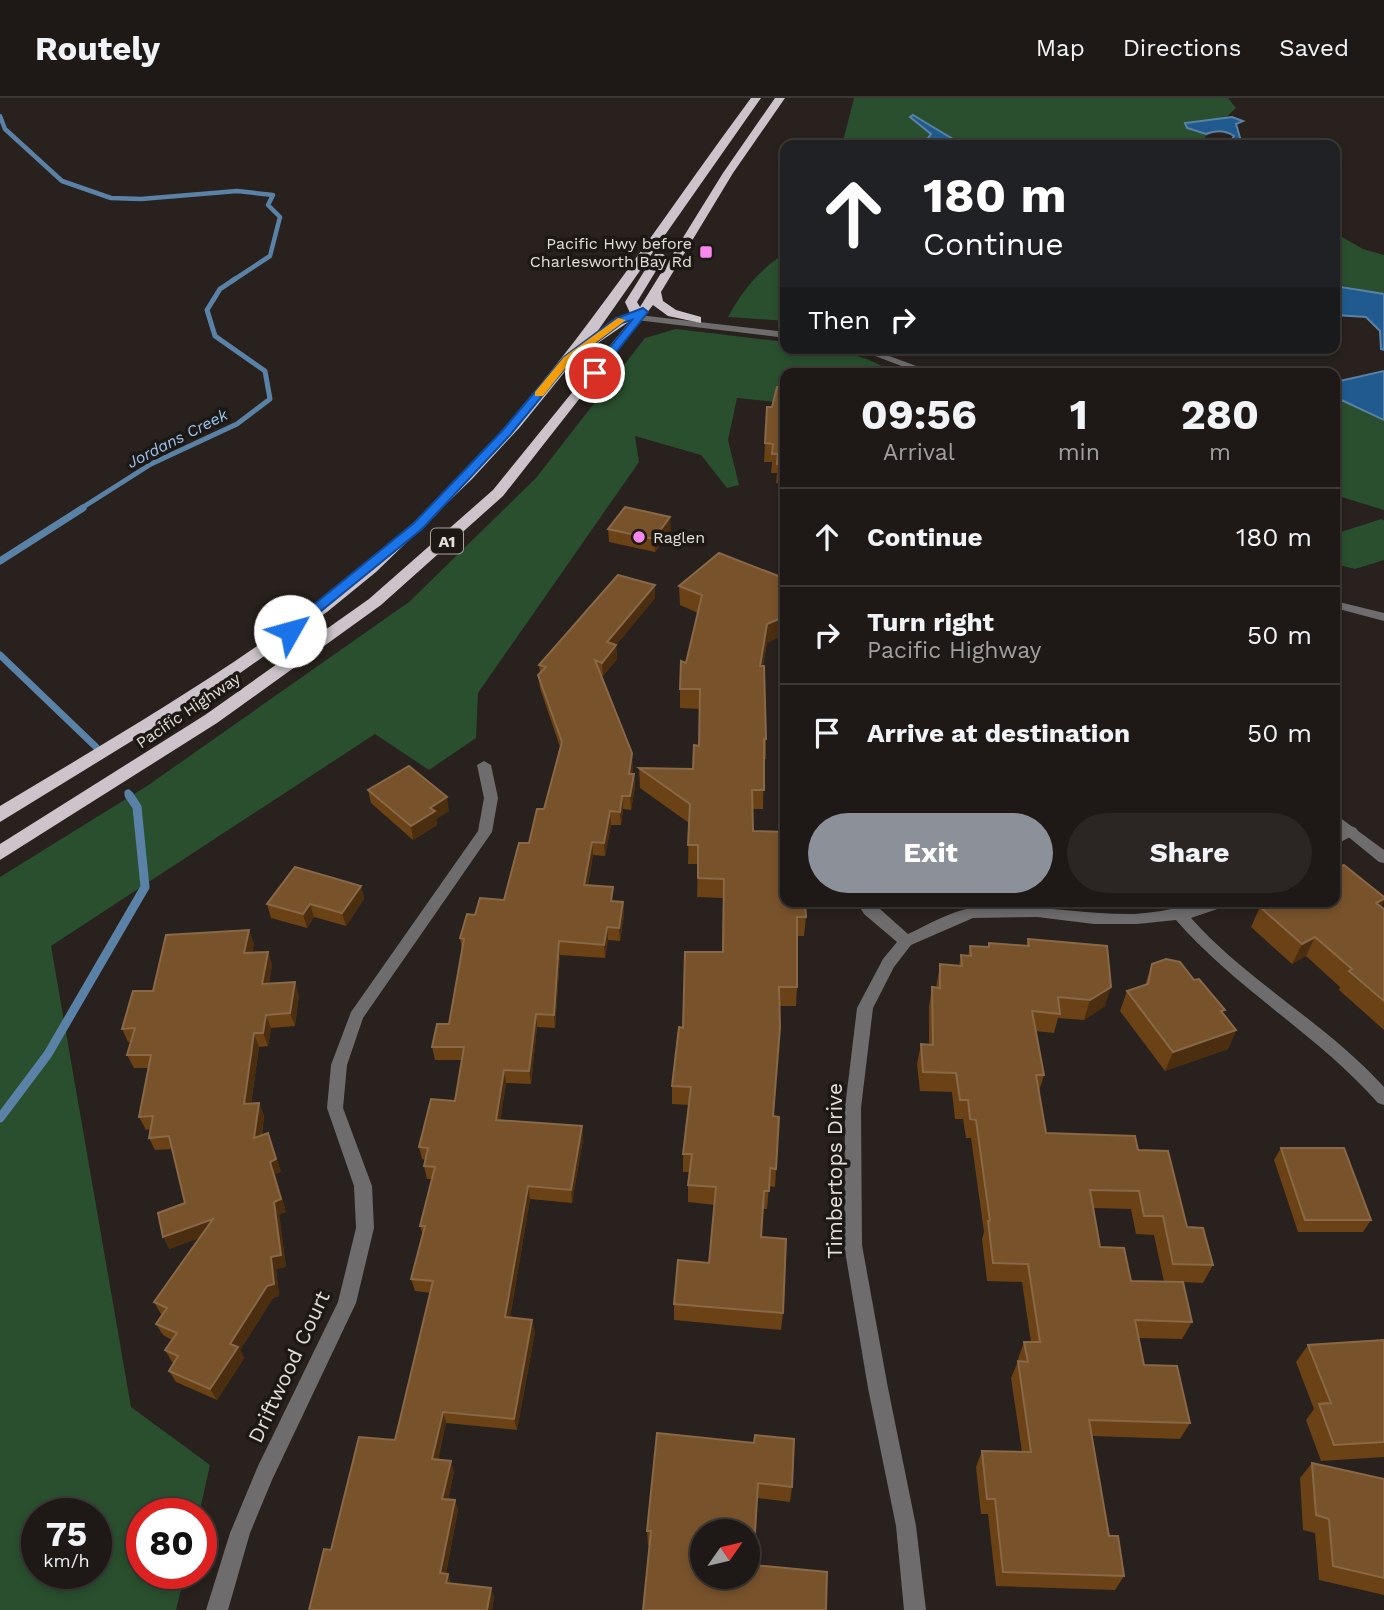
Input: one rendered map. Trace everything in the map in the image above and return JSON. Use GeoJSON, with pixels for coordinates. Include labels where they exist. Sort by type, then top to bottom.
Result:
{"type":"FeatureCollection","features":[{"type":"Feature","properties":{"kind":"highway","name":"Pacific Highway"},"geometry":{"type":"LineString","coordinates":[[0,815],[197,694],[271,645],[346,587],[418,526],[506,433],[602,316],[756,98]]}},
{"type":"Feature","properties":{"kind":"highway","name":"Pacific Highway"},"geometry":{"type":"LineString","coordinates":[[0,853],[211,719],[375,603],[498,493],[656,293],[728,173],[780,98]]}},
{"type":"Feature","properties":{"kind":"highway"},"geometry":{"type":"LineString","coordinates":[[568,359],[618,321],[640,314],[631,302],[659,256],[661,232]]}},
{"type":"Feature","properties":{"kind":"highway"},"geometry":{"type":"LineString","coordinates":[[656,293],[657,302],[662,308],[697,320]]}},
{"type":"Feature","properties":{"kind":"highway"},"geometry":{"type":"LineString","coordinates":[[626,334],[649,323],[668,321]]}},
{"type":"Feature","properties":{"kind":"street"},"geometry":{"type":"LineString","coordinates":[[640,314],[697,320],[719,326]]}},
{"type":"Feature","properties":{"kind":"street"},"geometry":{"type":"LineString","coordinates":[[640,314],[668,321],[780,334]]}},
{"type":"Feature","properties":{"kind":"street"},"geometry":{"type":"LineString","coordinates":[[875,354],[916,368]]}},
{"type":"Feature","properties":{"kind":"street"},"geometry":{"type":"LineString","coordinates":[[1340,605],[1384,617]]}},
{"type":"Feature","properties":{"kind":"street","name":"Driftwood Court"},"geometry":{"type":"LineString","coordinates":[[217,1610],[240,1533],[265,1473],[346,1303],[365,1228],[363,1186],[335,1108],[339,1065],[356,1017],[485,832],[491,798],[485,765]]}},
{"type":"Feature","properties":{"kind":"street"},"geometry":{"type":"LineString","coordinates":[[1340,822],[1384,858]]}},
{"type":"Feature","properties":{"kind":"street"},"geometry":{"type":"LineString","coordinates":[[1340,837],[1352,831]]}},
{"type":"Feature","properties":{"kind":"street"},"geometry":{"type":"LineString","coordinates":[[867,907],[906,941]]}},
{"type":"Feature","properties":{"kind":"street","name":"Timbertops Drive"},"geometry":{"type":"LineString","coordinates":[[915,1610],[906,1526],[853,1245],[853,1108],[865,1008],[888,963],[906,941],[973,913],[1037,912],[1094,919],[1137,919],[1180,915],[1205,907]]}},
{"type":"Feature","properties":{"kind":"street"},"geometry":{"type":"LineString","coordinates":[[1180,915],[1222,961],[1354,1062],[1384,1098]]}},
{"type":"Feature","properties":{"kind":"green space"},"geometry":{"type":"Polygon","coordinates":[[[854,98],[1228,98],[1236,108],[1205,137],[1208,140],[843,140],[854,98]]]}},
{"type":"Feature","properties":{"kind":"green space"},"geometry":{"type":"Polygon","coordinates":[[[1340,236],[1363,249],[1384,255],[1384,295],[1340,285],[1340,236]]]}},
{"type":"Feature","properties":{"kind":"green space"},"geometry":{"type":"Polygon","coordinates":[[[780,257],[780,321],[728,317],[753,281],[780,257]]]}},
{"type":"Feature","properties":{"kind":"green space"},"geometry":{"type":"Polygon","coordinates":[[[676,329],[780,341],[780,354],[851,354],[884,368],[780,368],[780,402],[737,398],[728,440],[739,485],[727,488],[701,455],[635,436],[639,462],[478,693],[476,738],[429,770],[375,734],[51,946],[131,1407],[210,1465],[203,1498],[126,1498],[126,1589],[181,1589],[176,1610],[0,1610],[0,877],[147,786],[409,602],[536,478],[645,338],[676,329]]]}},
{"type":"Feature","properties":{"kind":"green space"},"geometry":{"type":"Polygon","coordinates":[[[1340,399],[1384,420],[1384,510],[1340,497],[1340,399]]]}},
{"type":"Feature","properties":{"kind":"green space"},"geometry":{"type":"Polygon","coordinates":[[[1384,520],[1384,560],[1355,569],[1340,565],[1340,532],[1384,520]]]}},
{"type":"Feature","properties":{"kind":"water"},"geometry":{"type":"Polygon","coordinates":[[[913,115],[955,140],[926,140],[931,134],[910,117],[913,115]]]}},
{"type":"Feature","properties":{"kind":"water"},"geometry":{"type":"Polygon","coordinates":[[[1232,117],[1243,121],[1236,124],[1241,140],[1230,140],[1234,136],[1220,131],[1206,134],[1187,128],[1185,123],[1232,117]]]}},
{"type":"Feature","properties":{"kind":"water"},"geometry":{"type":"Polygon","coordinates":[[[1340,287],[1384,294],[1384,350],[1381,349],[1380,331],[1366,317],[1340,315],[1340,287]]]}},
{"type":"Feature","properties":{"kind":"water"},"geometry":{"type":"Polygon","coordinates":[[[1384,371],[1384,420],[1340,399],[1340,381],[1384,371]]]}},
{"type":"Feature","properties":{"kind":"building"},"geometry":{"type":"Polygon","coordinates":[[[777,387],[780,387],[780,464],[777,464],[778,454],[772,454],[773,444],[765,443],[767,407],[772,407],[777,387]]]}},
{"type":"Feature","properties":{"kind":"building"},"geometry":{"type":"Polygon","coordinates":[[[625,507],[670,517],[654,539],[608,529],[625,507]]]}},
{"type":"Feature","properties":{"kind":"building"},"geometry":{"type":"Polygon","coordinates":[[[719,553],[780,577],[780,619],[767,624],[760,666],[764,666],[764,790],[752,790],[753,831],[780,832],[780,907],[805,907],[806,917],[797,917],[797,987],[779,987],[780,1027],[773,1116],[779,1117],[776,1169],[770,1168],[769,1191],[764,1191],[761,1237],[786,1239],[783,1313],[674,1304],[678,1260],[709,1263],[716,1187],[688,1185],[692,1154],[683,1154],[691,1087],[672,1086],[679,1027],[683,1028],[685,952],[723,952],[724,879],[698,878],[698,845],[688,845],[690,804],[639,768],[693,769],[694,745],[699,746],[700,689],[680,689],[681,661],[686,663],[702,595],[679,586],[719,553]]]}},
{"type":"Feature","properties":{"kind":"building"},"geometry":{"type":"Polygon","coordinates":[[[618,575],[655,585],[607,642],[616,645],[602,663],[595,660],[632,753],[629,774],[634,774],[630,796],[622,796],[620,812],[610,811],[604,843],[592,842],[584,885],[613,887],[611,901],[623,902],[619,928],[607,927],[604,945],[559,941],[554,1015],[536,1014],[529,1071],[504,1070],[496,1120],[582,1126],[571,1190],[528,1186],[505,1317],[532,1320],[514,1419],[443,1412],[432,1459],[451,1461],[442,1499],[455,1500],[440,1573],[448,1574],[446,1583],[491,1588],[487,1610],[309,1610],[324,1549],[331,1550],[359,1437],[395,1440],[433,1281],[411,1279],[425,1226],[420,1226],[435,1167],[424,1166],[428,1148],[419,1147],[431,1099],[455,1101],[464,1047],[432,1047],[437,1024],[449,1024],[464,939],[460,938],[467,914],[475,915],[480,898],[504,900],[519,843],[529,843],[537,809],[544,809],[562,742],[538,675],[546,667],[539,665],[618,575]]]}},
{"type":"Feature","properties":{"kind":"building"},"geometry":{"type":"Polygon","coordinates":[[[409,766],[447,797],[430,808],[435,811],[411,826],[368,790],[409,766]]]}},
{"type":"Feature","properties":{"kind":"building"},"geometry":{"type":"Polygon","coordinates":[[[1344,865],[1384,897],[1376,903],[1384,909],[1384,1001],[1315,937],[1302,944],[1260,907],[1340,907],[1340,867],[1344,865]]]}},
{"type":"Feature","properties":{"kind":"building"},"geometry":{"type":"Polygon","coordinates":[[[295,867],[361,886],[342,913],[310,904],[303,914],[267,904],[295,867]]]}},
{"type":"Feature","properties":{"kind":"building"},"geometry":{"type":"Polygon","coordinates":[[[249,930],[244,953],[268,952],[262,984],[295,982],[290,1013],[266,1015],[263,1033],[254,1033],[244,1104],[259,1103],[254,1138],[268,1133],[276,1159],[270,1162],[281,1199],[274,1202],[281,1255],[271,1257],[274,1284],[267,1286],[230,1344],[238,1347],[210,1389],[169,1371],[178,1356],[165,1350],[177,1333],[156,1324],[167,1308],[154,1302],[213,1219],[163,1237],[158,1213],[185,1203],[169,1136],[149,1138],[153,1116],[139,1117],[151,1055],[127,1055],[135,1028],[122,1029],[133,991],[153,991],[166,935],[249,930]]]}},
{"type":"Feature","properties":{"kind":"building"},"geometry":{"type":"Polygon","coordinates":[[[1028,939],[1107,946],[1111,987],[1090,1000],[1058,997],[1060,1014],[1032,1011],[1044,1075],[1036,1075],[1046,1133],[1135,1136],[1138,1150],[1168,1151],[1187,1227],[1203,1228],[1213,1265],[1173,1264],[1163,1216],[1144,1216],[1139,1191],[1090,1190],[1100,1247],[1124,1248],[1131,1281],[1183,1282],[1192,1322],[1135,1320],[1144,1365],[1177,1366],[1190,1423],[1089,1420],[1109,1536],[1118,1536],[1124,1576],[1003,1572],[995,1499],[987,1499],[982,1451],[1031,1452],[1018,1361],[1028,1362],[1024,1342],[1040,1342],[1028,1264],[993,1263],[976,1120],[970,1119],[968,1100],[960,1100],[956,1073],[923,1072],[921,1044],[933,1045],[932,987],[940,988],[940,964],[962,966],[961,955],[971,956],[970,946],[989,947],[989,943],[1029,946],[1028,939]]]}},
{"type":"Feature","properties":{"kind":"building"},"geometry":{"type":"Polygon","coordinates":[[[1166,959],[1180,962],[1194,980],[1199,979],[1225,1010],[1221,1011],[1236,1030],[1173,1052],[1127,991],[1148,984],[1152,964],[1166,959]]]}},
{"type":"Feature","properties":{"kind":"building"},"geometry":{"type":"Polygon","coordinates":[[[1281,1148],[1344,1148],[1371,1220],[1305,1220],[1281,1148]]]}},
{"type":"Feature","properties":{"kind":"building"},"geometry":{"type":"Polygon","coordinates":[[[1384,1340],[1384,1442],[1334,1445],[1319,1404],[1331,1403],[1308,1345],[1384,1340]]]}},
{"type":"Feature","properties":{"kind":"building"},"geometry":{"type":"Polygon","coordinates":[[[657,1433],[754,1443],[755,1435],[794,1439],[792,1487],[758,1483],[756,1519],[690,1519],[690,1589],[760,1589],[760,1566],[827,1572],[826,1610],[643,1610],[651,1531],[647,1531],[657,1433]]]}},
{"type":"Feature","properties":{"kind":"building"},"geometry":{"type":"Polygon","coordinates":[[[1312,1463],[1384,1479],[1384,1578],[1333,1566],[1329,1519],[1316,1515],[1312,1463]]]}},
{"type":"Feature","properties":{"kind":"waterway","name":"Jordans Creek"},"geometry":{"type":"LineString","coordinates":[[0,116],[5,129],[62,181],[111,198],[141,199],[237,191],[273,195],[268,205],[280,217],[270,256],[232,281]]}},
{"type":"Feature","properties":{"kind":"waterway","name":"Jordans Creek"},"geometry":{"type":"LineString","coordinates":[[80,509],[151,464],[237,424],[270,399],[265,371],[215,336],[207,310],[220,289],[232,281]]}},
{"type":"Feature","properties":{"kind":"waterway","name":"Jordans Creek"},"geometry":{"type":"LineString","coordinates":[[0,561],[83,508]]}},
{"type":"Feature","properties":{"kind":"waterway","name":"Jordans Creek"},"geometry":{"type":"LineString","coordinates":[[0,655],[96,747]]}},
{"type":"Feature","properties":{"kind":"waterway","name":"Jordans Creek"},"geometry":{"type":"LineString","coordinates":[[0,1118],[48,1054],[145,887],[137,807],[129,795]]}},
{"type":"Feature","properties":{"kind":"slow traffic"},"geometry":{"type":"LineString","coordinates":[[539,394],[568,359],[621,320]]}},
{"type":"Feature","properties":{"kind":"place","name":"Pacific Hwy before Charlesworth Bay Rd"},"geometry":{"type":"Point","coordinates":[706,252]}},
{"type":"Feature","properties":{"kind":"place","name":"Raglen"},"geometry":{"type":"Point","coordinates":[639,537]}},
{"type":"Feature","properties":{"kind":"route"},"geometry":{"type":"LineString","coordinates":[[290,631],[418,526],[506,433],[568,359],[618,321],[643,312],[595,373]]}}]}
